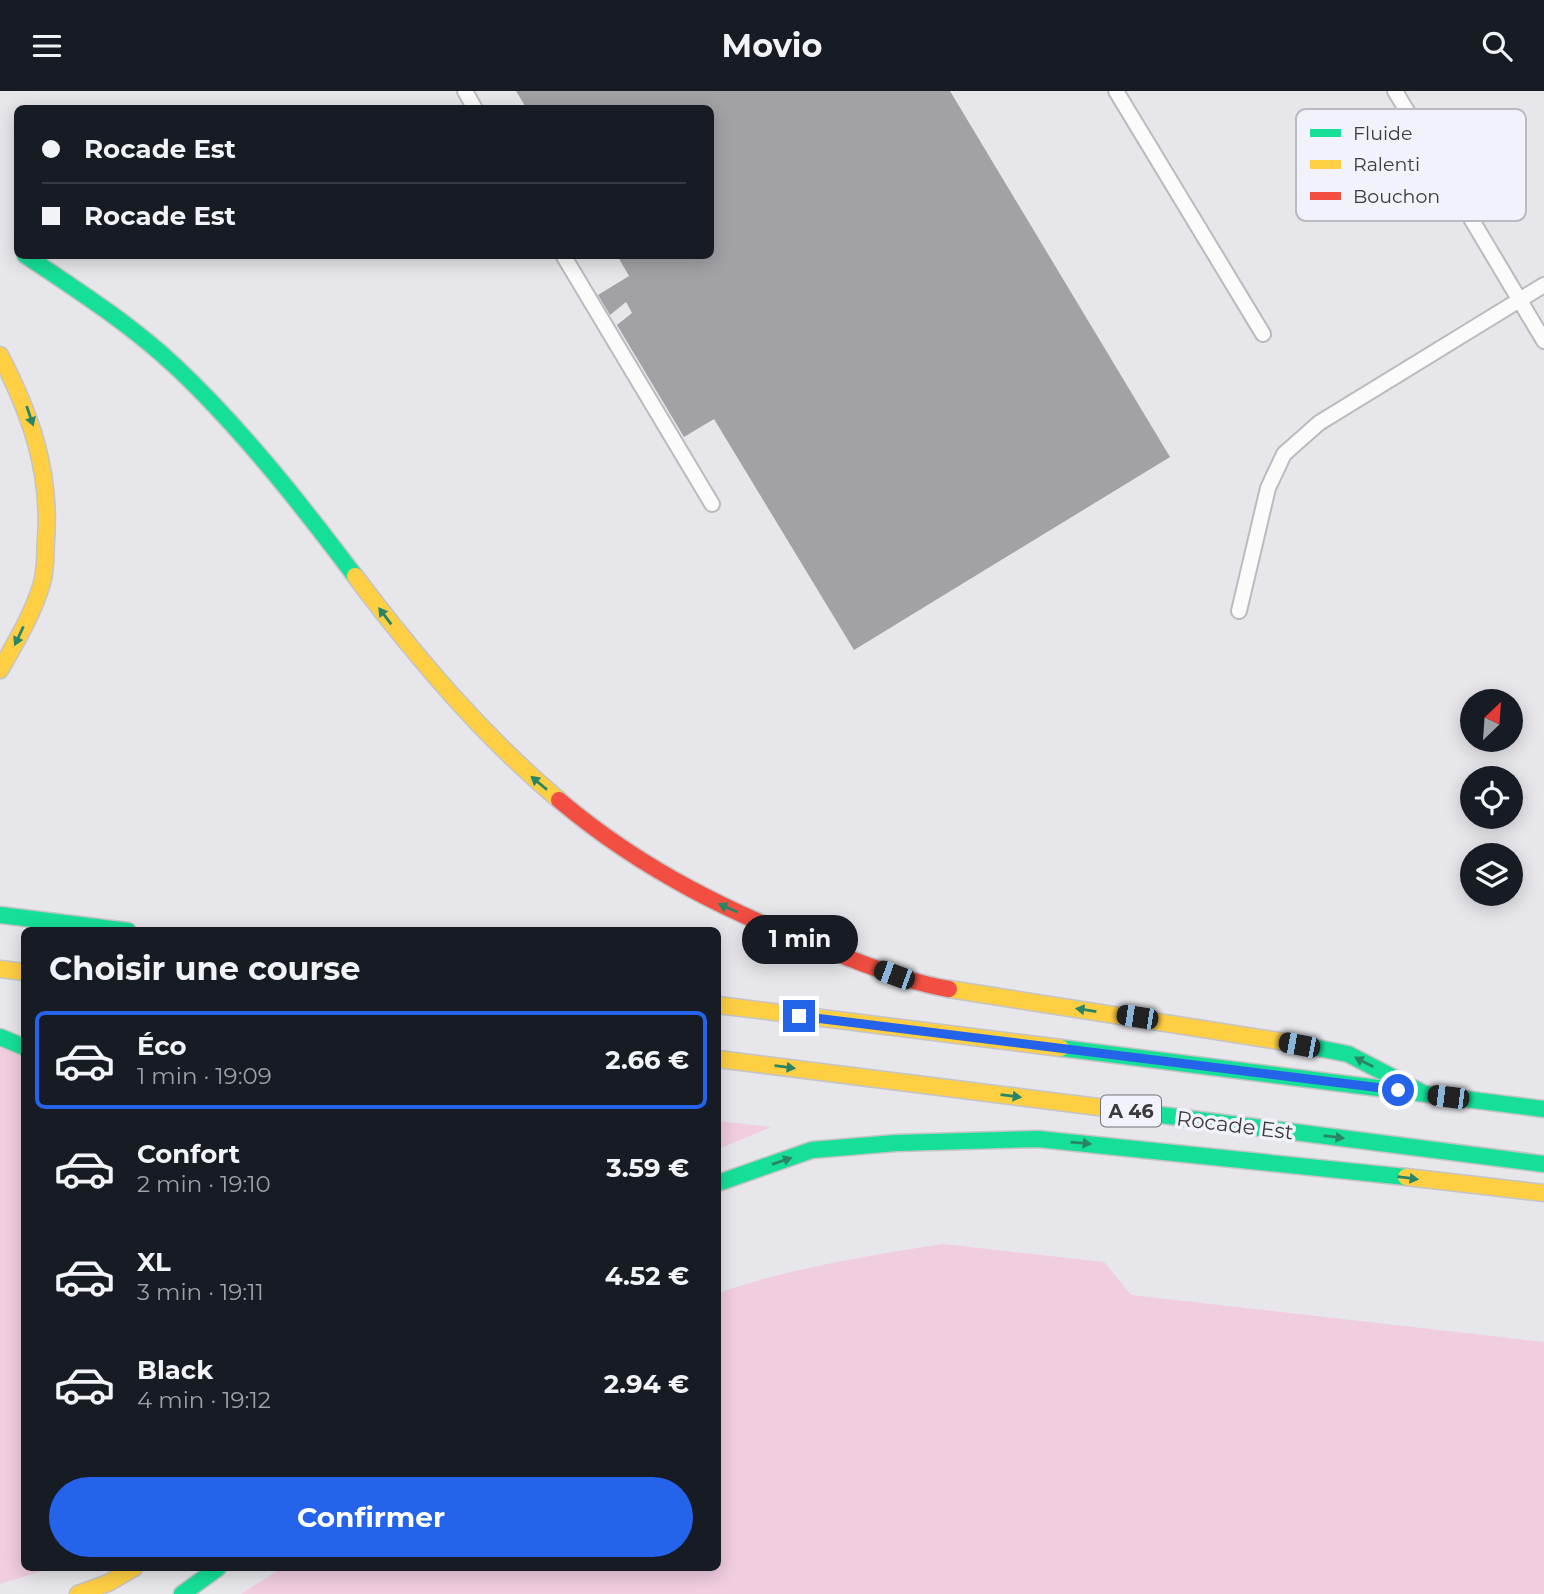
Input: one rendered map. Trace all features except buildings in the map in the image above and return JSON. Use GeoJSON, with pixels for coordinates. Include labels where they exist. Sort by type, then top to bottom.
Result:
{"type":"FeatureCollection","features":[{"type":"Feature","properties":{"kind":"highway"},"geometry":{"type":"LineString","coordinates":[[31,259],[112,313],[175,366],[248,444],[320,530],[406,644],[510,759],[605,839],[706,899],[795,938],[919,984],[1226,1031],[1348,1054],[1425,1094]]}},
{"type":"Feature","properties":{"kind":"highway"},"geometry":{"type":"LineString","coordinates":[[0,355],[25,402],[42,451],[49,518],[42,582],[17,641],[0,670]]}},
{"type":"Feature","properties":{"kind":"highway"},"geometry":{"type":"LineString","coordinates":[[0,915],[96,927]]}},
{"type":"Feature","properties":{"kind":"highway"},"geometry":{"type":"LineString","coordinates":[[0,969],[21,972]]}},
{"type":"Feature","properties":{"kind":"highway"},"geometry":{"type":"LineString","coordinates":[[721,1005],[1544,1109]]}},
{"type":"Feature","properties":{"kind":"highway"},"geometry":{"type":"LineString","coordinates":[[0,1037],[21,1046]]}},
{"type":"Feature","properties":{"kind":"highway","name":"Rocade Est"},"geometry":{"type":"LineString","coordinates":[[721,1059],[1544,1164]]}},
{"type":"Feature","properties":{"kind":"highway"},"geometry":{"type":"LineString","coordinates":[[721,1182],[812,1150],[896,1143],[1038,1139],[1218,1156],[1544,1193]]}},
{"type":"Feature","properties":{"kind":"highway"},"geometry":{"type":"LineString","coordinates":[[78,1594],[108,1583],[129,1571]]}},
{"type":"Feature","properties":{"kind":"highway"},"geometry":{"type":"LineString","coordinates":[[182,1594],[214,1571]]}},
{"type":"Feature","properties":{"kind":"lane"},"geometry":{"type":"LineString","coordinates":[[1116,91],[1263,334]]}},
{"type":"Feature","properties":{"kind":"lane"},"geometry":{"type":"LineString","coordinates":[[1395,91],[1406,109]]}},
{"type":"Feature","properties":{"kind":"lane"},"geometry":{"type":"LineString","coordinates":[[1472,221],[1544,341]]}},
{"type":"Feature","properties":{"kind":"lane"},"geometry":{"type":"LineString","coordinates":[[566,259],[712,503]]}},
{"type":"Feature","properties":{"kind":"lane"},"geometry":{"type":"LineString","coordinates":[[1238,611],[1268,488],[1284,454],[1319,423],[1544,285]]}},
{"type":"Feature","properties":{"kind":"shaded area"},"geometry":{"type":"Polygon","coordinates":[[[0,1042],[21,1044],[21,1571],[42,1571],[0,1584],[0,1042]]]}},
{"type":"Feature","properties":{"kind":"shaded area"},"geometry":{"type":"Polygon","coordinates":[[[721,1121],[771,1127],[721,1148],[721,1121]]]}},
{"type":"Feature","properties":{"kind":"shaded area"},"geometry":{"type":"Polygon","coordinates":[[[943,1244],[1104,1262],[1131,1295],[1544,1342],[1544,1594],[241,1594],[277,1571],[721,1571],[721,1292],[858,1258],[943,1244]]]}},
{"type":"Feature","properties":{"kind":"traffic: fast"},"geometry":{"type":"LineString","coordinates":[[31,259],[121,321],[175,366],[269,467],[355,576]]}},
{"type":"Feature","properties":{"kind":"traffic: fast"},"geometry":{"type":"LineString","coordinates":[[0,915],[96,927]]}},
{"type":"Feature","properties":{"kind":"traffic: fast"},"geometry":{"type":"LineString","coordinates":[[0,1037],[21,1046]]}},
{"type":"Feature","properties":{"kind":"traffic: fast"},"geometry":{"type":"LineString","coordinates":[[1292,1043],[1348,1054],[1425,1094]]}},
{"type":"Feature","properties":{"kind":"traffic: fast"},"geometry":{"type":"LineString","coordinates":[[1061,1048],[1544,1109]]}},
{"type":"Feature","properties":{"kind":"traffic: fast"},"geometry":{"type":"LineString","coordinates":[[1122,1110],[1544,1164]]}},
{"type":"Feature","properties":{"kind":"traffic: fast"},"geometry":{"type":"LineString","coordinates":[[721,1182],[812,1150],[896,1143],[1038,1139],[1406,1177]]}},
{"type":"Feature","properties":{"kind":"traffic: fast"},"geometry":{"type":"LineString","coordinates":[[182,1594],[214,1571]]}},
{"type":"Feature","properties":{"kind":"traffic: slow"},"geometry":{"type":"LineString","coordinates":[[0,355],[21,400],[36,445],[42,467],[47,515],[42,583],[29,617],[0,670]]}},
{"type":"Feature","properties":{"kind":"traffic: slow"},"geometry":{"type":"LineString","coordinates":[[355,576],[451,694],[503,749],[559,800]]}},
{"type":"Feature","properties":{"kind":"traffic: slow"},"geometry":{"type":"LineString","coordinates":[[0,969],[21,972]]}},
{"type":"Feature","properties":{"kind":"traffic: slow"},"geometry":{"type":"LineString","coordinates":[[949,989],[1292,1043]]}},
{"type":"Feature","properties":{"kind":"traffic: slow"},"geometry":{"type":"LineString","coordinates":[[721,1005],[1061,1048]]}},
{"type":"Feature","properties":{"kind":"traffic: slow"},"geometry":{"type":"LineString","coordinates":[[721,1059],[1122,1110]]}},
{"type":"Feature","properties":{"kind":"traffic: slow"},"geometry":{"type":"LineString","coordinates":[[1406,1177],[1544,1193]]}},
{"type":"Feature","properties":{"kind":"traffic: slow"},"geometry":{"type":"LineString","coordinates":[[78,1594],[108,1583],[129,1571]]}},
{"type":"Feature","properties":{"kind":"traffic: jam"},"geometry":{"type":"LineString","coordinates":[[559,800],[624,849],[729,908],[869,966],[949,989]]}},
{"type":"Feature","properties":{"kind":"route"},"geometry":{"type":"LineString","coordinates":[[799,1016],[1398,1090]]}}]}
